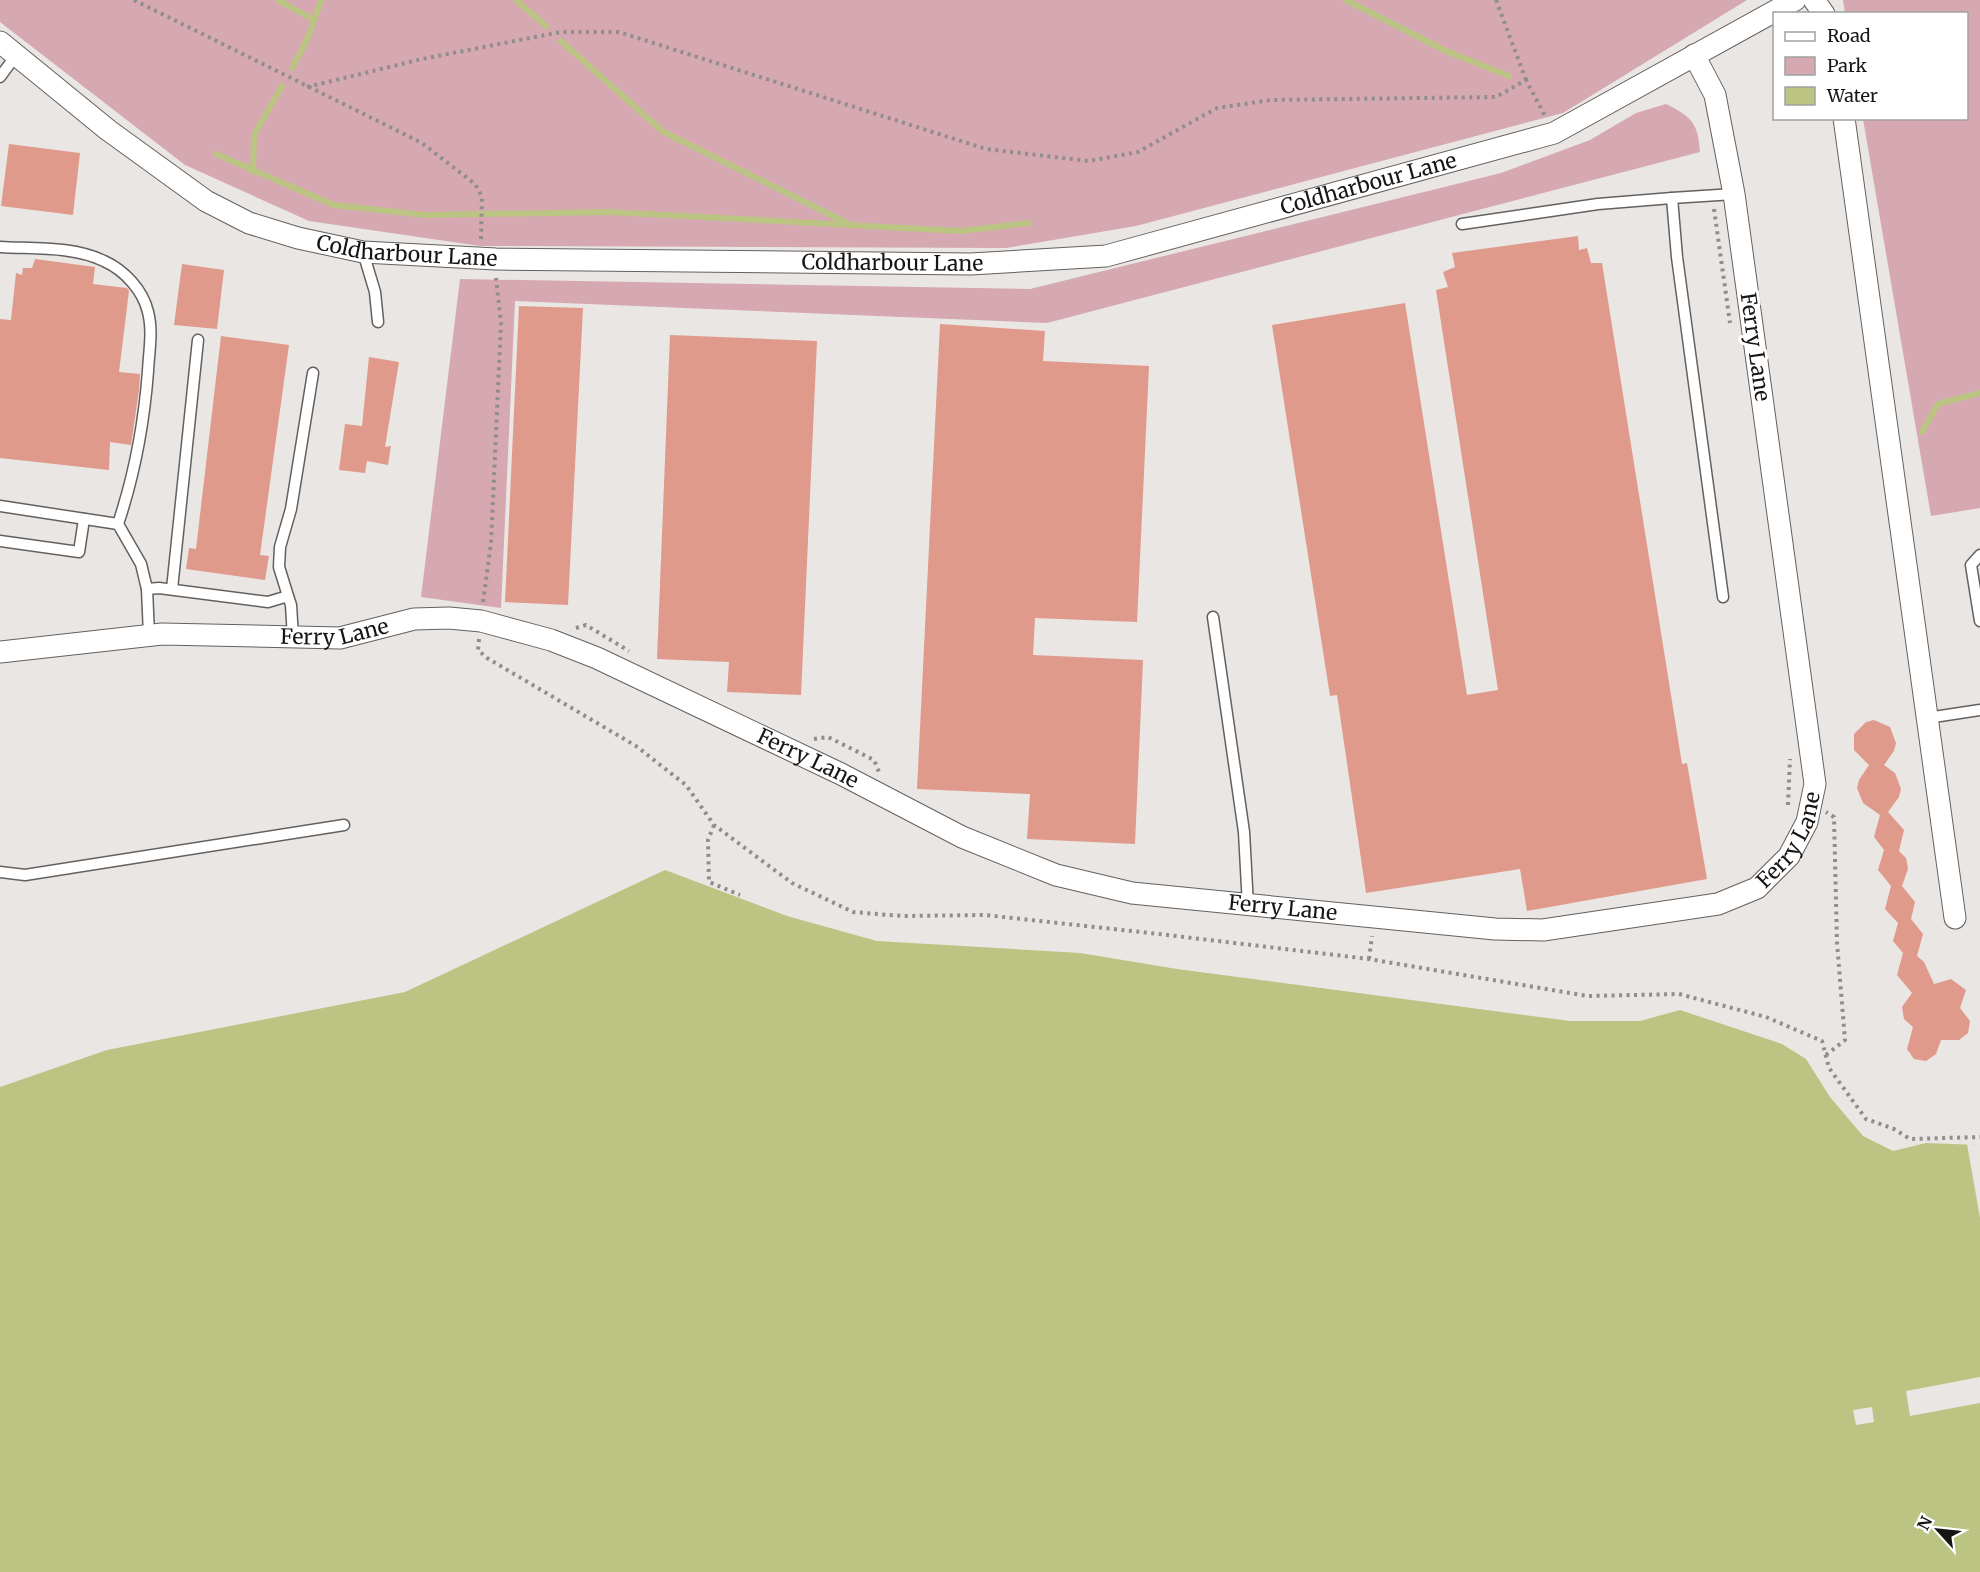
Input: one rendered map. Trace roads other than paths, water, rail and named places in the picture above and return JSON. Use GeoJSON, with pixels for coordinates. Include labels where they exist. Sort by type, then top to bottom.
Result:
{"type":"FeatureCollection","features":[{"type":"Feature","properties":{"kind":"street","name":"Coldharbour Lane"},"geometry":{"type":"LineString","coordinates":[[8,48],[108,130],[206,201],[249,223],[298,238],[363,252],[496,259],[970,264],[1106,256],[1554,133],[1795,0]]}},
{"type":"Feature","properties":{"kind":"street","name":"Ferry Lane"},"geometry":{"type":"LineString","coordinates":[[0,652],[149,635],[340,638],[414,619],[449,618],[481,621],[551,640],[597,658],[841,774],[962,837],[1056,875],[1132,893],[1496,929],[1543,930],[1718,904],[1757,888],[1789,856],[1807,822],[1815,784],[1734,194],[1715,95],[1694,55]]}},
{"type":"Feature","properties":{"kind":"street"},"geometry":{"type":"LineString","coordinates":[[1844,120],[1955,918]]}},
{"type":"Feature","properties":{"kind":"lane"},"geometry":{"type":"LineString","coordinates":[[0,78],[8,48]]}},
{"type":"Feature","properties":{"kind":"lane"},"geometry":{"type":"LineString","coordinates":[[1462,224],[1598,204],[1734,194]]}},
{"type":"Feature","properties":{"kind":"lane"},"geometry":{"type":"LineString","coordinates":[[1672,198],[1677,257],[1723,597]]}},
{"type":"Feature","properties":{"kind":"lane"},"geometry":{"type":"LineString","coordinates":[[0,247],[67,251],[103,260],[123,272],[148,309],[151,330],[144,423],[132,480],[118,524],[141,564],[147,589],[149,635]]}},
{"type":"Feature","properties":{"kind":"lane"},"geometry":{"type":"LineString","coordinates":[[363,252],[375,292],[378,322]]}},
{"type":"Feature","properties":{"kind":"lane"},"geometry":{"type":"LineString","coordinates":[[172,589],[198,340]]}},
{"type":"Feature","properties":{"kind":"lane"},"geometry":{"type":"LineString","coordinates":[[293,637],[291,605],[279,567],[280,547],[291,509],[314,373]]}},
{"type":"Feature","properties":{"kind":"lane"},"geometry":{"type":"LineString","coordinates":[[0,506],[118,524]]}},
{"type":"Feature","properties":{"kind":"lane"},"geometry":{"type":"LineString","coordinates":[[0,541],[79,552],[84,519]]}},
{"type":"Feature","properties":{"kind":"lane"},"geometry":{"type":"LineString","coordinates":[[1980,555],[1971,565],[1980,621]]}},
{"type":"Feature","properties":{"kind":"lane"},"geometry":{"type":"LineString","coordinates":[[147,589],[172,589],[268,602],[288,596]]}},
{"type":"Feature","properties":{"kind":"lane"},"geometry":{"type":"LineString","coordinates":[[1213,617],[1244,832],[1249,877],[1248,906]]}},
{"type":"Feature","properties":{"kind":"lane"},"geometry":{"type":"LineString","coordinates":[[1927,718],[1980,710]]}},
{"type":"Feature","properties":{"kind":"lane"},"geometry":{"type":"LineString","coordinates":[[0,872],[25,875],[344,825]]}},
{"type":"Feature","properties":{"kind":"water"},"geometry":{"type":"Polygon","coordinates":[[[665,870],[787,916],[877,941],[1080,953],[1177,969],[1570,1021],[1640,1021],[1680,1010],[1782,1044],[1806,1059],[1830,1097],[1863,1136],[1893,1151],[1926,1143],[1980,1145],[1980,1572],[0,1572],[0,1087],[107,1050],[405,992],[665,870]]]}},
{"type":"Feature","properties":{"kind":"waterway"},"geometry":{"type":"LineString","coordinates":[[278,0],[314,20]]}},
{"type":"Feature","properties":{"kind":"waterway"},"geometry":{"type":"LineString","coordinates":[[292,68],[307,40],[321,0]]}},
{"type":"Feature","properties":{"kind":"waterway"},"geometry":{"type":"LineString","coordinates":[[516,0],[546,26]]}},
{"type":"Feature","properties":{"kind":"waterway"},"geometry":{"type":"LineString","coordinates":[[1346,0],[1446,51],[1509,76]]}},
{"type":"Feature","properties":{"kind":"waterway"},"geometry":{"type":"LineString","coordinates":[[561,41],[662,131],[849,224]]}},
{"type":"Feature","properties":{"kind":"waterway"},"geometry":{"type":"LineString","coordinates":[[253,172],[254,135],[282,86]]}},
{"type":"Feature","properties":{"kind":"waterway"},"geometry":{"type":"LineString","coordinates":[[216,154],[334,205],[425,215],[610,212],[961,231],[1029,223]]}},
{"type":"Feature","properties":{"kind":"waterway"},"geometry":{"type":"LineString","coordinates":[[1922,432],[1938,404],[1980,393]]}}]}
